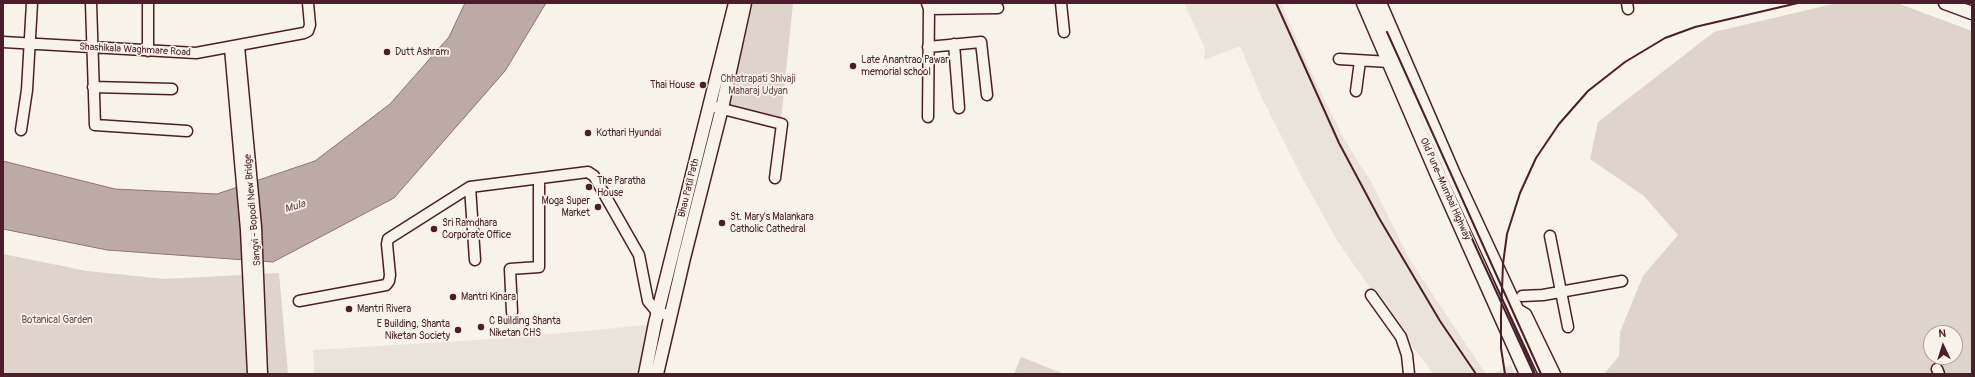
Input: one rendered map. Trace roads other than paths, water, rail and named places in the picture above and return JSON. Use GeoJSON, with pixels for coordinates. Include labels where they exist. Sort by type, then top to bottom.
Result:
{"type":"FeatureCollection","features":[{"type":"Feature","properties":{"kind":"highway","name":"Old Pune–Mumbai Highway"},"geometry":{"type":"LineString","coordinates":[[1364,3],[1527,374]]}},
{"type":"Feature","properties":{"kind":"highway","name":"Old Pune–Mumbai Highway"},"geometry":{"type":"LineString","coordinates":[[1379,3],[1453,174],[1502,279],[1519,302],[1546,374]]}},
{"type":"Feature","properties":{"kind":"highway"},"geometry":{"type":"LineString","coordinates":[[1488,285],[1502,279]]}},
{"type":"Feature","properties":{"kind":"main road","name":"Bhau Patil Path"},"geometry":{"type":"LineString","coordinates":[[716,107],[735,3]]}},
{"type":"Feature","properties":{"kind":"main road","name":"Bhau Patil Path"},"geometry":{"type":"LineString","coordinates":[[644,374],[664,314],[716,107],[745,3]]}},
{"type":"Feature","properties":{"kind":"main road"},"geometry":{"type":"LineString","coordinates":[[1945,3],[1972,13]]}},
{"type":"Feature","properties":{"kind":"main road","name":"Bhau Patil Path"},"geometry":{"type":"LineString","coordinates":[[657,374],[664,314]]}},
{"type":"Feature","properties":{"kind":"street"},"geometry":{"type":"LineString","coordinates":[[21,130],[27,90],[32,3]]}},
{"type":"Feature","properties":{"kind":"street"},"geometry":{"type":"LineString","coordinates":[[91,3],[95,125],[187,131]]}},
{"type":"Feature","properties":{"kind":"street"},"geometry":{"type":"LineString","coordinates":[[148,3],[148,51]]}},
{"type":"Feature","properties":{"kind":"street","name":"Shashikala Waghmare Road"},"geometry":{"type":"LineString","coordinates":[[3,42],[196,53],[234,47],[308,31],[310,25],[308,3]]}},
{"type":"Feature","properties":{"kind":"street"},"geometry":{"type":"LineString","coordinates":[[1061,3],[1064,32]]}},
{"type":"Feature","properties":{"kind":"street"},"geometry":{"type":"LineString","coordinates":[[928,117],[928,6],[998,8]]}},
{"type":"Feature","properties":{"kind":"street"},"geometry":{"type":"LineString","coordinates":[[928,47],[981,42],[987,95]]}},
{"type":"Feature","properties":{"kind":"street"},"geometry":{"type":"LineString","coordinates":[[954,44],[959,108]]}},
{"type":"Feature","properties":{"kind":"street","name":"Sangvi - Bopodi New Bridge"},"geometry":{"type":"LineString","coordinates":[[234,47],[246,230],[253,374]]}},
{"type":"Feature","properties":{"kind":"street","name":"Sangvi - Bopodi New Bridge"},"geometry":{"type":"LineString","coordinates":[[235,58],[256,227],[262,374]]}},
{"type":"Feature","properties":{"kind":"street"},"geometry":{"type":"LineString","coordinates":[[1339,59],[1390,62]]}},
{"type":"Feature","properties":{"kind":"street"},"geometry":{"type":"LineString","coordinates":[[1356,91],[1360,61]]}},
{"type":"Feature","properties":{"kind":"street"},"geometry":{"type":"LineString","coordinates":[[93,87],[172,89]]}},
{"type":"Feature","properties":{"kind":"street"},"geometry":{"type":"LineString","coordinates":[[716,107],[782,124],[775,178]]}},
{"type":"Feature","properties":{"kind":"street"},"geometry":{"type":"LineString","coordinates":[[299,301],[386,285],[389,281],[390,275],[387,244],[388,239],[470,187],[588,172],[594,176],[639,256],[648,301],[664,314]]}},
{"type":"Feature","properties":{"kind":"street"},"geometry":{"type":"LineString","coordinates":[[512,312],[510,270],[539,267],[539,179]]}},
{"type":"Feature","properties":{"kind":"street"},"geometry":{"type":"LineString","coordinates":[[470,187],[475,260]]}},
{"type":"Feature","properties":{"kind":"street"},"geometry":{"type":"LineString","coordinates":[[1550,236],[1568,327]]}},
{"type":"Feature","properties":{"kind":"street"},"geometry":{"type":"LineString","coordinates":[[1554,374],[1519,302],[1543,295],[1622,281]]}},
{"type":"Feature","properties":{"kind":"street"},"geometry":{"type":"LineString","coordinates":[[1370,295],[1401,337],[1407,355],[1409,374]]}},
{"type":"Feature","properties":{"kind":"water","name":"Mula"},"geometry":{"type":"Polygon","coordinates":[[[465,3],[546,3],[505,71],[394,198],[273,262],[107,250],[3,229],[3,161],[115,189],[217,194],[315,161],[390,104],[449,37],[465,3]]]}},
{"type":"Feature","properties":{"kind":"railway"},"geometry":{"type":"LineString","coordinates":[[1276,3],[1339,143],[1379,218],[1440,321],[1476,374]]}},
{"type":"Feature","properties":{"kind":"railway"},"geometry":{"type":"LineString","coordinates":[[1505,374],[1501,348],[1501,315],[1503,264],[1507,234],[1520,193],[1536,158],[1559,124],[1588,91],[1625,62],[1665,38],[1695,27],[1798,3]]}},
{"type":"Feature","properties":{"kind":"railway"},"geometry":{"type":"LineString","coordinates":[[1387,32],[1541,374]]}},
{"type":"Feature","properties":{"kind":"railway"},"geometry":{"type":"LineString","coordinates":[[1469,232],[1534,374]]}},
{"type":"Feature","properties":{"kind":"place","name":"Dutt Ashram"},"geometry":{"type":"Point","coordinates":[387,52]}},
{"type":"Feature","properties":{"kind":"place","name":"Late Anantrao Pawar memorial school"},"geometry":{"type":"Point","coordinates":[853,66]}},
{"type":"Feature","properties":{"kind":"place","name":"Thai House"},"geometry":{"type":"Point","coordinates":[703,85]}},
{"type":"Feature","properties":{"kind":"place","name":"Kothari Hyundai"},"geometry":{"type":"Point","coordinates":[588,133]}},
{"type":"Feature","properties":{"kind":"place","name":"The Paratha House"},"geometry":{"type":"Point","coordinates":[589,187]}},
{"type":"Feature","properties":{"kind":"place","name":"Moga Super Market"},"geometry":{"type":"Point","coordinates":[598,207]}},
{"type":"Feature","properties":{"kind":"place","name":"St. Mary's Malankara Catholic Cathedral"},"geometry":{"type":"Point","coordinates":[722,223]}},
{"type":"Feature","properties":{"kind":"place","name":"Sri Ramdhara Corporate Office"},"geometry":{"type":"Point","coordinates":[434,229]}},
{"type":"Feature","properties":{"kind":"place","name":"Mantri Kinara"},"geometry":{"type":"Point","coordinates":[453,297]}},
{"type":"Feature","properties":{"kind":"place","name":"Mantri Rivera"},"geometry":{"type":"Point","coordinates":[349,309]}},
{"type":"Feature","properties":{"kind":"place","name":"C Building Shanta Niketan CHS"},"geometry":{"type":"Point","coordinates":[481,327]}},
{"type":"Feature","properties":{"kind":"place","name":"E Building, Shanta Niketan Society"},"geometry":{"type":"Point","coordinates":[458,330]}},
{"type":"Feature","properties":{"kind":"park label","name":"Chhatrapati Shivaji Maharaj Udyan"},"geometry":{"type":"Point","coordinates":[758,84]}},
{"type":"Feature","properties":{"kind":"park label","name":"Botanical Garden"},"geometry":{"type":"Point","coordinates":[57,320]}}]}
